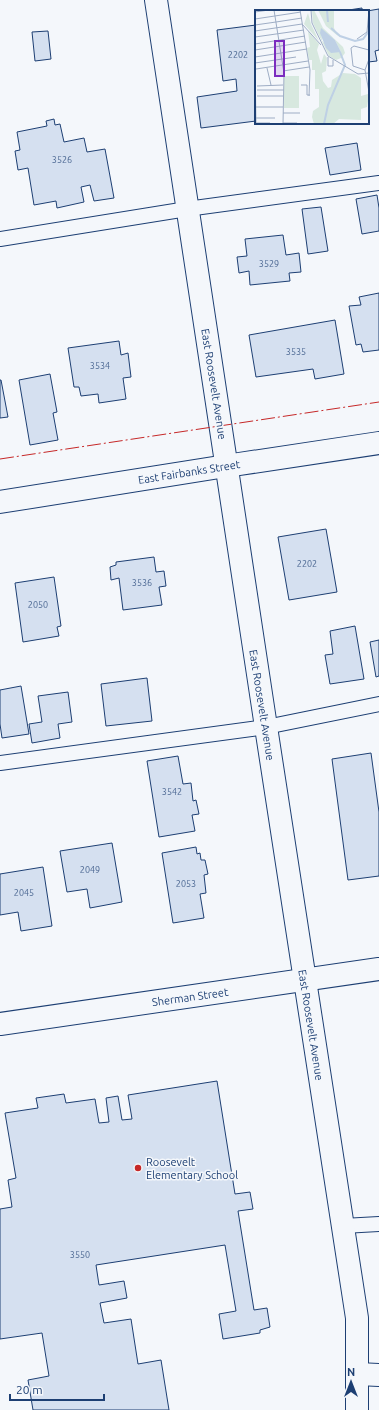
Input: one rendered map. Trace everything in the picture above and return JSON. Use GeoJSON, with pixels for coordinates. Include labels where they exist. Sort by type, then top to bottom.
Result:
{"type":"FeatureCollection","features":[{"type":"Feature","properties":{"kind":"street","name":"East Roosevelt Avenue"},"geometry":{"type":"LineString","coordinates":[[156,0],[304,981],[357,1318],[357,1410]]}},
{"type":"Feature","properties":{"kind":"street","name":"East Fairbanks Street"},"geometry":{"type":"LineString","coordinates":[[0,502],[379,443]]}},
{"type":"Feature","properties":{"kind":"street","name":"Sherman Street"},"geometry":{"type":"LineString","coordinates":[[0,1024],[379,969]]}},
{"type":"Feature","properties":{"kind":"street"},"geometry":{"type":"LineString","coordinates":[[358,1374],[379,1375]]}},
{"type":"Feature","properties":{"kind":"lane"},"geometry":{"type":"LineString","coordinates":[[0,239],[187,209],[379,183]]}},
{"type":"Feature","properties":{"kind":"lane"},"geometry":{"type":"LineString","coordinates":[[0,763],[266,727],[379,704]]}},
{"type":"Feature","properties":{"kind":"lane"},"geometry":{"type":"LineString","coordinates":[[343,1226],[379,1224]]}},
{"type":"Feature","properties":{"kind":"building"},"geometry":{"type":"Polygon","coordinates":[[[362,8],[362,10],[349,10],[362,8]]]}},
{"type":"Feature","properties":{"kind":"building"},"geometry":{"type":"Polygon","coordinates":[[[379,9],[379,50],[375,51],[377,61],[369,62],[369,11],[379,9]]]}},
{"type":"Feature","properties":{"kind":"building"},"geometry":{"type":"Polygon","coordinates":[[[255,25],[255,121],[201,128],[197,97],[237,91],[236,79],[223,81],[217,30],[255,25]]]}},
{"type":"Feature","properties":{"kind":"building"},"geometry":{"type":"Polygon","coordinates":[[[48,31],[51,59],[35,61],[32,32],[48,31]]]}},
{"type":"Feature","properties":{"kind":"building"},"geometry":{"type":"Polygon","coordinates":[[[54,119],[55,125],[60,124],[64,142],[84,138],[87,152],[105,149],[114,198],[94,201],[90,185],[81,187],[84,202],[57,208],[56,201],[34,205],[28,168],[18,170],[15,151],[20,150],[17,132],[47,126],[46,121],[54,119]]]}},
{"type":"Feature","properties":{"kind":"building"},"geometry":{"type":"Polygon","coordinates":[[[357,143],[361,170],[330,175],[325,148],[357,143]]]}},
{"type":"Feature","properties":{"kind":"building"},"geometry":{"type":"Polygon","coordinates":[[[377,195],[379,208],[379,231],[362,234],[356,199],[377,195]]]}},
{"type":"Feature","properties":{"kind":"building"},"geometry":{"type":"Polygon","coordinates":[[[321,207],[328,251],[308,254],[302,209],[321,207]]]}},
{"type":"Feature","properties":{"kind":"building"},"geometry":{"type":"Polygon","coordinates":[[[283,235],[286,255],[299,253],[301,272],[289,273],[290,281],[250,285],[249,271],[239,273],[237,257],[247,256],[245,239],[283,235]]]}},
{"type":"Feature","properties":{"kind":"building"},"geometry":{"type":"Polygon","coordinates":[[[379,293],[379,350],[363,352],[361,344],[356,345],[349,306],[361,305],[359,297],[379,293]]]}},
{"type":"Feature","properties":{"kind":"building"},"geometry":{"type":"Polygon","coordinates":[[[335,320],[344,374],[315,379],[313,369],[256,377],[249,335],[335,320]]]}},
{"type":"Feature","properties":{"kind":"building"},"geometry":{"type":"Polygon","coordinates":[[[119,341],[121,355],[128,353],[131,377],[123,378],[126,399],[99,403],[98,394],[81,396],[79,387],[74,387],[68,348],[119,341]]]}},
{"type":"Feature","properties":{"kind":"building"},"geometry":{"type":"Polygon","coordinates":[[[50,374],[57,412],[53,413],[58,440],[30,445],[19,380],[50,374]]]}},
{"type":"Feature","properties":{"kind":"building"},"geometry":{"type":"Polygon","coordinates":[[[0,380],[8,417],[0,418],[0,380]]]}},
{"type":"Feature","properties":{"kind":"building"},"geometry":{"type":"Polygon","coordinates":[[[326,529],[337,592],[289,600],[278,537],[326,529]]]}},
{"type":"Feature","properties":{"kind":"building"},"geometry":{"type":"Polygon","coordinates":[[[154,557],[156,572],[164,571],[166,586],[159,587],[162,605],[123,610],[119,578],[111,580],[110,567],[116,565],[116,562],[154,557]]]}},
{"type":"Feature","properties":{"kind":"building"},"geometry":{"type":"Polygon","coordinates":[[[54,577],[61,626],[57,627],[59,636],[23,642],[15,583],[54,577]]]}},
{"type":"Feature","properties":{"kind":"building"},"geometry":{"type":"Polygon","coordinates":[[[355,626],[364,679],[330,684],[325,655],[333,654],[330,631],[355,626]]]}},
{"type":"Feature","properties":{"kind":"building"},"geometry":{"type":"Polygon","coordinates":[[[379,640],[379,676],[376,677],[370,642],[379,640]]]}},
{"type":"Feature","properties":{"kind":"building"},"geometry":{"type":"Polygon","coordinates":[[[147,678],[152,721],[106,726],[101,684],[147,678]]]}},
{"type":"Feature","properties":{"kind":"building"},"geometry":{"type":"Polygon","coordinates":[[[21,686],[29,734],[2,738],[0,724],[0,690],[21,686]]]}},
{"type":"Feature","properties":{"kind":"building"},"geometry":{"type":"Polygon","coordinates":[[[68,692],[72,722],[58,724],[60,738],[32,743],[29,724],[42,722],[38,696],[68,692]]]}},
{"type":"Feature","properties":{"kind":"building"},"geometry":{"type":"Polygon","coordinates":[[[371,753],[379,812],[379,876],[348,880],[332,759],[371,753]]]}},
{"type":"Feature","properties":{"kind":"building"},"geometry":{"type":"Polygon","coordinates":[[[178,756],[183,784],[191,783],[193,801],[196,800],[199,814],[192,815],[195,831],[159,837],[147,761],[178,756]]]}},
{"type":"Feature","properties":{"kind":"building"},"geometry":{"type":"Polygon","coordinates":[[[112,843],[122,902],[90,908],[87,889],[67,892],[60,851],[112,843]]]}},
{"type":"Feature","properties":{"kind":"building"},"geometry":{"type":"Polygon","coordinates":[[[196,847],[197,854],[200,853],[201,860],[205,860],[208,874],[204,875],[206,893],[200,894],[204,918],[173,923],[162,853],[196,847]]]}},
{"type":"Feature","properties":{"kind":"building"},"geometry":{"type":"Polygon","coordinates":[[[43,867],[52,926],[21,931],[18,912],[0,915],[0,874],[43,867]]]}},
{"type":"Feature","properties":{"kind":"building"},"geometry":{"type":"Polygon","coordinates":[[[217,1081],[235,1194],[250,1192],[253,1209],[238,1211],[254,1310],[267,1308],[270,1327],[260,1330],[260,1333],[223,1339],[219,1314],[236,1311],[225,1245],[96,1265],[99,1285],[124,1281],[127,1298],[100,1303],[104,1323],[131,1319],[138,1364],[161,1360],[169,1410],[33,1410],[28,1380],[49,1376],[42,1333],[0,1339],[0,1209],[12,1207],[8,1180],[16,1178],[5,1113],[38,1108],[36,1098],[64,1094],[66,1103],[95,1099],[99,1123],[109,1122],[106,1098],[118,1096],[122,1120],[132,1119],[128,1095],[217,1081]]]}},
{"type":"Feature","properties":{"kind":"power"},"geometry":{"type":"LineString","coordinates":[[0,459],[379,402]]}},
{"type":"Feature","properties":{"kind":"place","name":"Roosevelt Elementary School"},"geometry":{"type":"Point","coordinates":[138,1168]}}]}
